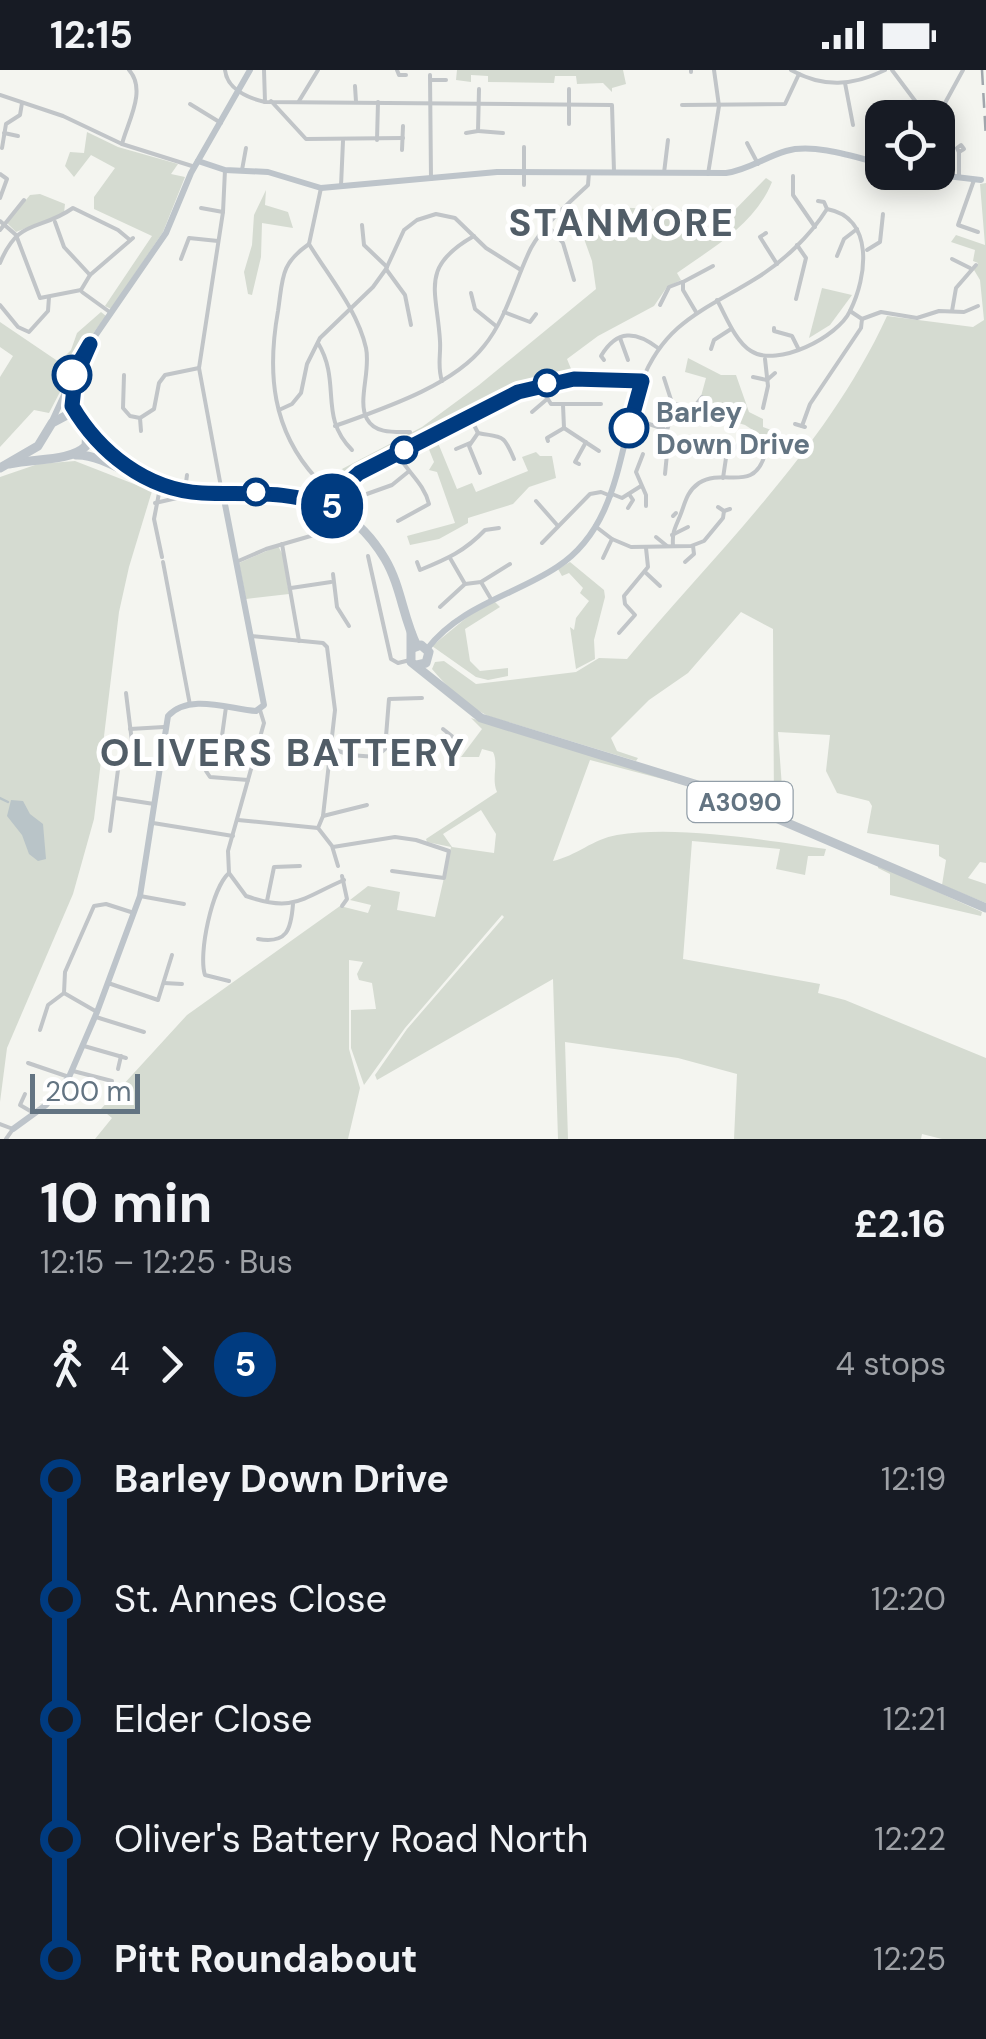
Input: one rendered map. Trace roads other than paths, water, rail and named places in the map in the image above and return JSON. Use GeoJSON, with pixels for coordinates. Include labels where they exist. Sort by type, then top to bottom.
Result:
{"type":"FeatureCollection","features":[{"type":"Feature","properties":{"kind":"main road"},"geometry":{"type":"LineString","coordinates":[[68,415],[84,423],[88,441],[83,450],[73,455],[52,447],[50,428],[68,415]]}},
{"type":"Feature","properties":{"kind":"main road","name":"A3090"},"geometry":{"type":"LineString","coordinates":[[84,423],[115,458],[150,480],[185,493]]}},
{"type":"Feature","properties":{"kind":"main road","name":"A3090"},"geometry":{"type":"LineString","coordinates":[[1,467],[38,446],[50,428]]}},
{"type":"Feature","properties":{"kind":"main road","name":"A3090"},"geometry":{"type":"LineString","coordinates":[[1,467],[31,458],[92,456],[160,487],[185,493],[224,490],[287,494],[331,508],[362,530],[384,557],[399,590],[419,655],[432,676],[459,703],[486,720],[701,786],[986,908]]}},
{"type":"Feature","properties":{"kind":"street"},"geometry":{"type":"LineString","coordinates":[[122,144],[138,92],[130,70]]}},
{"type":"Feature","properties":{"kind":"street"},"geometry":{"type":"LineString","coordinates":[[225,70],[226,78],[238,90],[268,102],[612,105],[614,172]]}},
{"type":"Feature","properties":{"kind":"street"},"geometry":{"type":"LineString","coordinates":[[50,428],[66,386],[166,233],[196,164],[250,70]]}},
{"type":"Feature","properties":{"kind":"street"},"geometry":{"type":"LineString","coordinates":[[264,70],[268,102],[306,139],[403,138]]}},
{"type":"Feature","properties":{"kind":"street"},"geometry":{"type":"LineString","coordinates":[[299,102],[318,70]]}},
{"type":"Feature","properties":{"kind":"street"},"geometry":{"type":"LineString","coordinates":[[397,70],[399,75],[406,75]]}},
{"type":"Feature","properties":{"kind":"street"},"geometry":{"type":"LineString","coordinates":[[708,174],[719,106],[714,70]]}},
{"type":"Feature","properties":{"kind":"street"},"geometry":{"type":"LineString","coordinates":[[791,70],[824,83],[845,83],[885,70]]}},
{"type":"Feature","properties":{"kind":"street"},"geometry":{"type":"LineString","coordinates":[[892,70],[912,100]]}},
{"type":"Feature","properties":{"kind":"street"},"geometry":{"type":"LineString","coordinates":[[947,100],[964,70]]}},
{"type":"Feature","properties":{"kind":"street"},"geometry":{"type":"LineString","coordinates":[[682,105],[785,104],[798,74]]}},
{"type":"Feature","properties":{"kind":"street"},"geometry":{"type":"LineString","coordinates":[[431,179],[430,77],[446,80]]}},
{"type":"Feature","properties":{"kind":"street"},"geometry":{"type":"LineString","coordinates":[[845,83],[854,125]]}},
{"type":"Feature","properties":{"kind":"street"},"geometry":{"type":"LineString","coordinates":[[356,86],[356,102]]}},
{"type":"Feature","properties":{"kind":"street"},"geometry":{"type":"LineString","coordinates":[[478,89],[478,131]]}},
{"type":"Feature","properties":{"kind":"street"},"geometry":{"type":"LineString","coordinates":[[569,89],[569,124]]}},
{"type":"Feature","properties":{"kind":"street"},"geometry":{"type":"LineString","coordinates":[[0,95],[63,116],[122,144],[180,161],[224,170],[268,172],[321,188],[479,173],[708,174],[732,172],[787,151],[804,149],[865,161]]}},
{"type":"Feature","properties":{"kind":"street"},"geometry":{"type":"LineString","coordinates":[[377,140],[378,102]]}},
{"type":"Feature","properties":{"kind":"street"},"geometry":{"type":"LineString","coordinates":[[2,148],[8,122],[20,115],[22,103]]}},
{"type":"Feature","properties":{"kind":"street"},"geometry":{"type":"LineString","coordinates":[[190,104],[221,123]]}},
{"type":"Feature","properties":{"kind":"street"},"geometry":{"type":"LineString","coordinates":[[402,150],[403,126]]}},
{"type":"Feature","properties":{"kind":"street"},"geometry":{"type":"LineString","coordinates":[[466,133],[503,133]]}},
{"type":"Feature","properties":{"kind":"street"},"geometry":{"type":"LineString","coordinates":[[4,134],[18,136]]}},
{"type":"Feature","properties":{"kind":"street"},"geometry":{"type":"LineString","coordinates":[[664,173],[668,140]]}},
{"type":"Feature","properties":{"kind":"street"},"geometry":{"type":"LineString","coordinates":[[341,186],[343,141]]}},
{"type":"Feature","properties":{"kind":"street"},"geometry":{"type":"LineString","coordinates":[[747,143],[758,164]]}},
{"type":"Feature","properties":{"kind":"street"},"geometry":{"type":"LineString","coordinates":[[524,146],[524,185]]}},
{"type":"Feature","properties":{"kind":"street"},"geometry":{"type":"LineString","coordinates":[[242,170],[246,148]]}},
{"type":"Feature","properties":{"kind":"street"},"geometry":{"type":"LineString","coordinates":[[959,152],[960,179]]}},
{"type":"Feature","properties":{"kind":"street"},"geometry":{"type":"LineString","coordinates":[[224,170],[223,212],[199,368],[264,701],[260,710],[264,723],[227,858],[229,873],[246,896],[293,904],[343,878],[347,899],[342,906]]}},
{"type":"Feature","properties":{"kind":"street"},"geometry":{"type":"LineString","coordinates":[[335,426],[442,380],[475,356],[504,312],[521,270],[547,225],[588,185],[589,172]]}},
{"type":"Feature","properties":{"kind":"street"},"geometry":{"type":"LineString","coordinates":[[0,174],[6,179],[0,198]]}},
{"type":"Feature","properties":{"kind":"street"},"geometry":{"type":"LineString","coordinates":[[794,176],[788,189],[815,226]]}},
{"type":"Feature","properties":{"kind":"street"},"geometry":{"type":"LineString","coordinates":[[955,178],[978,180],[958,225],[978,232]]}},
{"type":"Feature","properties":{"kind":"street"},"geometry":{"type":"LineString","coordinates":[[316,478],[290,444],[273,390],[272,353],[286,265],[308,244],[321,188]]}},
{"type":"Feature","properties":{"kind":"street"},"geometry":{"type":"LineString","coordinates":[[0,230],[2,222],[24,200]]}},
{"type":"Feature","properties":{"kind":"street"},"geometry":{"type":"LineString","coordinates":[[718,300],[748,350],[766,357],[798,350],[825,335],[850,311],[865,250],[849,218],[818,201]]}},
{"type":"Feature","properties":{"kind":"street"},"geometry":{"type":"LineString","coordinates":[[0,263],[16,235],[76,208],[131,239],[90,275],[80,291],[38,296],[16,235],[2,222]]}},
{"type":"Feature","properties":{"kind":"street"},"geometry":{"type":"LineString","coordinates":[[201,208],[223,212]]}},
{"type":"Feature","properties":{"kind":"street"},"geometry":{"type":"LineString","coordinates":[[368,556],[391,659],[398,663],[419,655],[463,617],[569,558],[595,526],[612,495],[642,381],[659,348],[696,312],[777,264],[827,209]]}},
{"type":"Feature","properties":{"kind":"street"},"geometry":{"type":"LineString","coordinates":[[865,250],[880,242],[884,214]]}},
{"type":"Feature","properties":{"kind":"street"},"geometry":{"type":"LineString","coordinates":[[279,410],[292,404],[301,393],[307,364],[329,326],[352,310],[387,268],[404,230],[422,216],[450,216],[495,255],[521,270]]}},
{"type":"Feature","properties":{"kind":"street"},"geometry":{"type":"LineString","coordinates":[[54,220],[64,246],[90,275]]}},
{"type":"Feature","properties":{"kind":"street"},"geometry":{"type":"LineString","coordinates":[[362,225],[364,246],[387,268],[404,296],[411,325]]}},
{"type":"Feature","properties":{"kind":"street"},"geometry":{"type":"LineString","coordinates":[[547,225],[563,243],[574,280]]}},
{"type":"Feature","properties":{"kind":"street"},"geometry":{"type":"LineString","coordinates":[[837,256],[847,234],[856,229]]}},
{"type":"Feature","properties":{"kind":"street"},"geometry":{"type":"LineString","coordinates":[[766,233],[760,237],[777,264]]}},
{"type":"Feature","properties":{"kind":"street"},"geometry":{"type":"LineString","coordinates":[[442,380],[433,298],[436,280],[449,254],[474,236]]}},
{"type":"Feature","properties":{"kind":"street"},"geometry":{"type":"LineString","coordinates":[[182,259],[190,238],[218,241]]}},
{"type":"Feature","properties":{"kind":"street"},"geometry":{"type":"LineString","coordinates":[[308,244],[352,310],[368,359],[365,415],[381,431],[410,432]]}},
{"type":"Feature","properties":{"kind":"street"},"geometry":{"type":"LineString","coordinates":[[796,299],[806,258],[798,245]]}},
{"type":"Feature","properties":{"kind":"street"},"geometry":{"type":"LineString","coordinates":[[760,250],[766,246]]}},
{"type":"Feature","properties":{"kind":"street"},"geometry":{"type":"LineString","coordinates":[[952,258],[974,267],[956,288],[952,312]]}},
{"type":"Feature","properties":{"kind":"street"},"geometry":{"type":"LineString","coordinates":[[660,306],[668,286],[713,266]]}},
{"type":"Feature","properties":{"kind":"street"},"geometry":{"type":"LineString","coordinates":[[684,282],[682,290],[696,312]]}},
{"type":"Feature","properties":{"kind":"street"},"geometry":{"type":"LineString","coordinates":[[80,291],[111,314]]}},
{"type":"Feature","properties":{"kind":"street"},"geometry":{"type":"LineString","coordinates":[[471,293],[475,308],[496,326]]}},
{"type":"Feature","properties":{"kind":"street"},"geometry":{"type":"LineString","coordinates":[[0,305],[18,327],[29,332],[48,311],[49,297]]}},
{"type":"Feature","properties":{"kind":"street"},"geometry":{"type":"LineString","coordinates":[[862,319],[875,312],[917,318],[939,311],[964,312],[978,306]]}},
{"type":"Feature","properties":{"kind":"street"},"geometry":{"type":"LineString","coordinates":[[850,311],[862,319]]}},
{"type":"Feature","properties":{"kind":"street"},"geometry":{"type":"LineString","coordinates":[[504,312],[530,322],[536,314]]}},
{"type":"Feature","properties":{"kind":"street"},"geometry":{"type":"LineString","coordinates":[[801,425],[803,413],[860,332],[862,319]]}},
{"type":"Feature","properties":{"kind":"street"},"geometry":{"type":"LineString","coordinates":[[711,349],[714,340],[733,328]]}},
{"type":"Feature","properties":{"kind":"street"},"geometry":{"type":"LineString","coordinates":[[774,328],[792,336],[798,350]]}},
{"type":"Feature","properties":{"kind":"street"},"geometry":{"type":"LineString","coordinates":[[600,358],[620,338],[640,335],[659,348]]}},
{"type":"Feature","properties":{"kind":"street"},"geometry":{"type":"LineString","coordinates":[[620,338],[628,360]]}},
{"type":"Feature","properties":{"kind":"street"},"geometry":{"type":"LineString","coordinates":[[84,423],[72,406],[71,396],[90,344]]}},
{"type":"Feature","properties":{"kind":"street"},"geometry":{"type":"LineString","coordinates":[[318,344],[332,375],[330,400],[335,426],[352,450]]}},
{"type":"Feature","properties":{"kind":"street"},"geometry":{"type":"LineString","coordinates":[[763,408],[766,357]]}},
{"type":"Feature","properties":{"kind":"street"},"geometry":{"type":"LineString","coordinates":[[124,375],[123,408],[130,416],[140,418],[154,409],[159,384],[166,375],[199,368]]}},
{"type":"Feature","properties":{"kind":"street"},"geometry":{"type":"LineString","coordinates":[[767,380],[775,373]]}},
{"type":"Feature","properties":{"kind":"street"},"geometry":{"type":"LineString","coordinates":[[752,377],[767,380]]}},
{"type":"Feature","properties":{"kind":"street"},"geometry":{"type":"LineString","coordinates":[[331,508],[353,477],[539,385],[589,378],[642,381]]}},
{"type":"Feature","properties":{"kind":"street"},"geometry":{"type":"LineString","coordinates":[[664,378],[674,404],[667,430]]}},
{"type":"Feature","properties":{"kind":"street"},"geometry":{"type":"LineString","coordinates":[[539,385],[546,400],[563,405],[601,404]]}},
{"type":"Feature","properties":{"kind":"street"},"geometry":{"type":"LineString","coordinates":[[657,385],[666,387]]}},
{"type":"Feature","properties":{"kind":"street"},"geometry":{"type":"LineString","coordinates":[[674,404],[695,411],[702,397]]}},
{"type":"Feature","properties":{"kind":"street"},"geometry":{"type":"LineString","coordinates":[[532,412],[546,400]]}},
{"type":"Feature","properties":{"kind":"street"},"geometry":{"type":"LineString","coordinates":[[563,405],[564,428]]}},
{"type":"Feature","properties":{"kind":"street"},"geometry":{"type":"LineString","coordinates":[[470,417],[478,433]]}},
{"type":"Feature","properties":{"kind":"street"},"geometry":{"type":"LineString","coordinates":[[140,418],[141,431]]}},
{"type":"Feature","properties":{"kind":"street"},"geometry":{"type":"LineString","coordinates":[[631,418],[667,430],[689,447]]}},
{"type":"Feature","properties":{"kind":"street"},"geometry":{"type":"LineString","coordinates":[[548,441],[564,428]]}},
{"type":"Feature","properties":{"kind":"street"},"geometry":{"type":"LineString","coordinates":[[564,428],[595,450]]}},
{"type":"Feature","properties":{"kind":"street"},"geometry":{"type":"LineString","coordinates":[[456,448],[470,443],[478,433]]}},
{"type":"Feature","properties":{"kind":"street"},"geometry":{"type":"LineString","coordinates":[[478,433],[502,437],[514,458]]}},
{"type":"Feature","properties":{"kind":"street"},"geometry":{"type":"LineString","coordinates":[[723,478],[726,458],[746,436]]}},
{"type":"Feature","properties":{"kind":"street"},"geometry":{"type":"LineString","coordinates":[[579,464],[574,462],[586,442]]}},
{"type":"Feature","properties":{"kind":"street"},"geometry":{"type":"LineString","coordinates":[[470,443],[479,470],[471,471]]}},
{"type":"Feature","properties":{"kind":"street"},"geometry":{"type":"LineString","coordinates":[[666,474],[667,454],[683,443]]}},
{"type":"Feature","properties":{"kind":"street"},"geometry":{"type":"LineString","coordinates":[[397,453],[426,492],[429,506],[436,510]]}},
{"type":"Feature","properties":{"kind":"street"},"geometry":{"type":"LineString","coordinates":[[643,454],[636,472],[646,506]]}},
{"type":"Feature","properties":{"kind":"street"},"geometry":{"type":"LineString","coordinates":[[670,546],[676,515],[693,485],[702,479],[744,478],[756,472],[766,454]]}},
{"type":"Feature","properties":{"kind":"street"},"geometry":{"type":"LineString","coordinates":[[364,495],[392,485],[408,472]]}},
{"type":"Feature","properties":{"kind":"street"},"geometry":{"type":"LineString","coordinates":[[155,503],[185,493],[187,476]]}},
{"type":"Feature","properties":{"kind":"street"},"geometry":{"type":"LineString","coordinates":[[744,478],[751,483]]}},
{"type":"Feature","properties":{"kind":"street"},"geometry":{"type":"LineString","coordinates":[[150,480],[160,487],[155,526],[190,706]]}},
{"type":"Feature","properties":{"kind":"street"},"geometry":{"type":"LineString","coordinates":[[542,542],[590,494],[600,492],[622,498],[642,486]]}},
{"type":"Feature","properties":{"kind":"street"},"geometry":{"type":"LineString","coordinates":[[680,493],[686,498]]}},
{"type":"Feature","properties":{"kind":"street"},"geometry":{"type":"LineString","coordinates":[[628,508],[633,501],[629,494]]}},
{"type":"Feature","properties":{"kind":"street"},"geometry":{"type":"LineString","coordinates":[[546,501],[538,504],[558,526]]}},
{"type":"Feature","properties":{"kind":"street"},"geometry":{"type":"LineString","coordinates":[[398,522],[429,506]]}},
{"type":"Feature","properties":{"kind":"street"},"geometry":{"type":"LineString","coordinates":[[595,526],[631,547],[693,546],[704,540],[723,518],[727,510],[718,507]]}},
{"type":"Feature","properties":{"kind":"street"},"geometry":{"type":"LineString","coordinates":[[672,535],[688,527]]}},
{"type":"Feature","properties":{"kind":"street"},"geometry":{"type":"LineString","coordinates":[[236,562],[338,528]]}},
{"type":"Feature","properties":{"kind":"street"},"geometry":{"type":"LineString","coordinates":[[417,562],[420,570],[450,558],[474,544],[485,530],[499,528]]}},
{"type":"Feature","properties":{"kind":"street"},"geometry":{"type":"LineString","coordinates":[[656,537],[670,546]]}},
{"type":"Feature","properties":{"kind":"street"},"geometry":{"type":"LineString","coordinates":[[604,558],[612,539]]}},
{"type":"Feature","properties":{"kind":"street"},"geometry":{"type":"LineString","coordinates":[[282,544],[299,641]]}},
{"type":"Feature","properties":{"kind":"street"},"geometry":{"type":"LineString","coordinates":[[686,562],[694,554],[693,546]]}},
{"type":"Feature","properties":{"kind":"street"},"geometry":{"type":"LineString","coordinates":[[619,633],[636,613],[625,604],[624,596],[648,567],[646,548]]}},
{"type":"Feature","properties":{"kind":"street"},"geometry":{"type":"LineString","coordinates":[[450,558],[465,584]]}},
{"type":"Feature","properties":{"kind":"street"},"geometry":{"type":"LineString","coordinates":[[440,607],[465,584],[480,582],[510,564]]}},
{"type":"Feature","properties":{"kind":"street"},"geometry":{"type":"LineString","coordinates":[[644,572],[660,586]]}},
{"type":"Feature","properties":{"kind":"street"},"geometry":{"type":"LineString","coordinates":[[332,574],[336,607],[349,626]]}},
{"type":"Feature","properties":{"kind":"street"},"geometry":{"type":"LineString","coordinates":[[292,588],[333,582]]}},
{"type":"Feature","properties":{"kind":"street"},"geometry":{"type":"LineString","coordinates":[[480,582],[492,600]]}},
{"type":"Feature","properties":{"kind":"street"},"geometry":{"type":"LineString","coordinates":[[251,636],[327,647],[335,710],[323,816],[318,828]]}},
{"type":"Feature","properties":{"kind":"street"},"geometry":{"type":"LineString","coordinates":[[126,693],[132,742]]}},
{"type":"Feature","properties":{"kind":"street"},"geometry":{"type":"LineString","coordinates":[[330,748],[360,756],[382,754],[389,700],[422,698]]}},
{"type":"Feature","properties":{"kind":"street"},"geometry":{"type":"LineString","coordinates":[[6,1139],[13,1129],[36,1114],[71,1074],[97,1014],[140,896],[164,726],[173,710],[190,706],[260,710]]}},
{"type":"Feature","properties":{"kind":"street"},"geometry":{"type":"LineString","coordinates":[[221,743],[226,707]]}},
{"type":"Feature","properties":{"kind":"street"},"geometry":{"type":"LineString","coordinates":[[130,729],[164,726]]}},
{"type":"Feature","properties":{"kind":"street"},"geometry":{"type":"LineString","coordinates":[[386,741],[438,746],[448,733]]}},
{"type":"Feature","properties":{"kind":"street"},"geometry":{"type":"LineString","coordinates":[[110,832],[120,762]]}},
{"type":"Feature","properties":{"kind":"street"},"geometry":{"type":"LineString","coordinates":[[207,776],[249,780]]}},
{"type":"Feature","properties":{"kind":"street"},"geometry":{"type":"LineString","coordinates":[[116,798],[154,804]]}},
{"type":"Feature","properties":{"kind":"street"},"geometry":{"type":"LineString","coordinates":[[323,816],[367,805]]}},
{"type":"Feature","properties":{"kind":"street"},"geometry":{"type":"LineString","coordinates":[[238,820],[318,828],[332,846],[338,866]]}},
{"type":"Feature","properties":{"kind":"street"},"geometry":{"type":"LineString","coordinates":[[151,823],[232,836]]}},
{"type":"Feature","properties":{"kind":"street"},"geometry":{"type":"LineString","coordinates":[[332,846],[395,837],[449,851],[444,878],[392,871]]}},
{"type":"Feature","properties":{"kind":"street"},"geometry":{"type":"LineString","coordinates":[[268,901],[274,867],[300,866]]}},
{"type":"Feature","properties":{"kind":"street"},"geometry":{"type":"LineString","coordinates":[[229,873],[219,885],[201,958],[205,975],[229,982]]}},
{"type":"Feature","properties":{"kind":"street"},"geometry":{"type":"LineString","coordinates":[[140,896],[184,904]]}},
{"type":"Feature","properties":{"kind":"street"},"geometry":{"type":"LineString","coordinates":[[40,1030],[48,1006],[64,993],[65,972],[94,906],[106,904],[134,913]]}},
{"type":"Feature","properties":{"kind":"street"},"geometry":{"type":"LineString","coordinates":[[258,939],[275,941],[284,937],[290,930],[293,904]]}},
{"type":"Feature","properties":{"kind":"street"},"geometry":{"type":"LineString","coordinates":[[108,983],[158,1000],[172,955]]}},
{"type":"Feature","properties":{"kind":"street"},"geometry":{"type":"LineString","coordinates":[[164,983],[183,984]]}},
{"type":"Feature","properties":{"kind":"street"},"geometry":{"type":"LineString","coordinates":[[64,993],[97,1014],[144,1032]]}},
{"type":"Feature","properties":{"kind":"street"},"geometry":{"type":"LineString","coordinates":[[84,1046],[124,1057],[118,1069]]}},
{"type":"Feature","properties":{"kind":"street"},"geometry":{"type":"LineString","coordinates":[[28,1063],[109,1080],[104,1087]]}},
{"type":"Feature","properties":{"kind":"street"},"geometry":{"type":"LineString","coordinates":[[25,1094],[21,1106],[36,1114]]}},
{"type":"Feature","properties":{"kind":"street"},"geometry":{"type":"LineString","coordinates":[[0,1124],[13,1129]]}},
{"type":"Feature","properties":{"kind":"waterway"},"geometry":{"type":"LineString","coordinates":[[0,798],[8,802]]}},
{"type":"Feature","properties":{"kind":"railway"},"geometry":{"type":"LineString","coordinates":[[982,70],[986,139]]}},
{"type":"Feature","properties":{"kind":"place","name":"Barley Down Drive"},"geometry":{"type":"Point","coordinates":[629,428]}},
{"type":"Feature","properties":{"kind":"district","name":"STANMORE"},"geometry":{"type":"Point","coordinates":[622,223]}},
{"type":"Feature","properties":{"kind":"district","name":"OLIVERS BATTERY"},"geometry":{"type":"Point","coordinates":[283,753]}}]}
